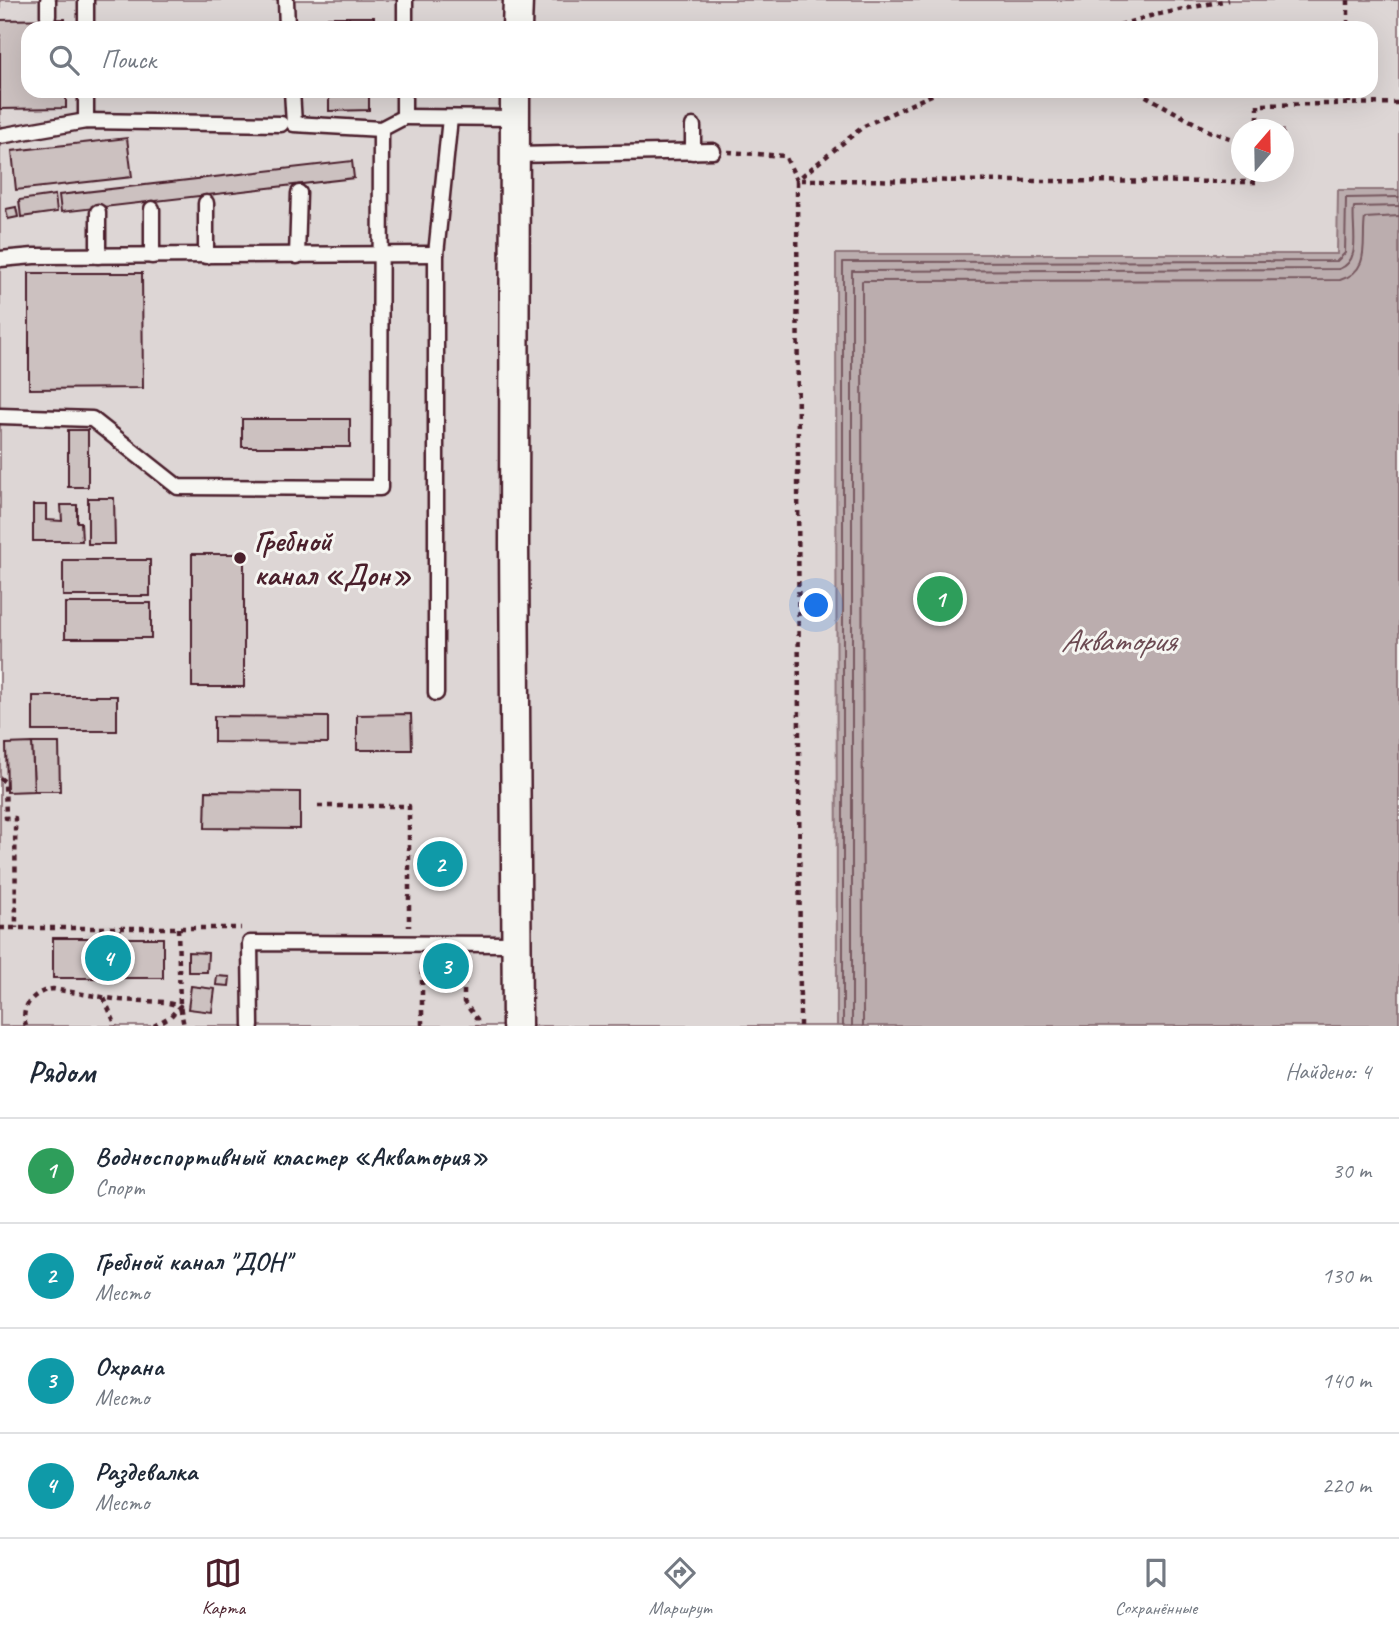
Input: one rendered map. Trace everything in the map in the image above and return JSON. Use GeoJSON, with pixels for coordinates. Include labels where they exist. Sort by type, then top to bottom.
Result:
{"type":"FeatureCollection","features":[{"type":"Feature","properties":{"kind":"street"},"geometry":{"type":"LineString","coordinates":[[517,0],[517,21]]}},
{"type":"Feature","properties":{"kind":"street"},"geometry":{"type":"LineString","coordinates":[[515,105],[517,1026]]}},
{"type":"Feature","properties":{"kind":"lane"},"geometry":{"type":"LineString","coordinates":[[48,0],[48,16]]}},
{"type":"Feature","properties":{"kind":"lane"},"geometry":{"type":"LineString","coordinates":[[86,0],[86,21]]}},
{"type":"Feature","properties":{"kind":"lane"},"geometry":{"type":"LineString","coordinates":[[286,0],[287,21]]}},
{"type":"Feature","properties":{"kind":"lane"},"geometry":{"type":"LineString","coordinates":[[405,0],[405,21]]}},
{"type":"Feature","properties":{"kind":"lane"},"geometry":{"type":"LineString","coordinates":[[86,98],[86,121]]}},
{"type":"Feature","properties":{"kind":"lane"},"geometry":{"type":"LineString","coordinates":[[292,98],[294,124],[382,129],[404,117],[450,118],[515,105]]}},
{"type":"Feature","properties":{"kind":"lane"},"geometry":{"type":"LineString","coordinates":[[404,98],[404,117]]}},
{"type":"Feature","properties":{"kind":"lane"},"geometry":{"type":"LineString","coordinates":[[436,693],[436,254],[450,118]]}},
{"type":"Feature","properties":{"kind":"lane"},"geometry":{"type":"LineString","coordinates":[[0,136],[86,121],[281,124]]}},
{"type":"Feature","properties":{"kind":"lane"},"geometry":{"type":"LineString","coordinates":[[693,126],[693,152]]}},
{"type":"Feature","properties":{"kind":"lane"},"geometry":{"type":"LineString","coordinates":[[0,416],[92,419],[178,487],[380,488],[382,129]]}},
{"type":"Feature","properties":{"kind":"lane"},"geometry":{"type":"LineString","coordinates":[[515,155],[713,151]]}},
{"type":"Feature","properties":{"kind":"lane"},"geometry":{"type":"LineString","coordinates":[[297,256],[299,193]]}},
{"type":"Feature","properties":{"kind":"lane"},"geometry":{"type":"LineString","coordinates":[[206,203],[206,256]]}},
{"type":"Feature","properties":{"kind":"lane"},"geometry":{"type":"LineString","coordinates":[[152,209],[152,256]]}},
{"type":"Feature","properties":{"kind":"lane"},"geometry":{"type":"LineString","coordinates":[[98,256],[99,212]]}},
{"type":"Feature","properties":{"kind":"lane"},"geometry":{"type":"LineString","coordinates":[[0,259],[436,254]]}},
{"type":"Feature","properties":{"kind":"lane"},"geometry":{"type":"LineString","coordinates":[[251,1026],[250,943],[516,944]]}},
{"type":"Feature","properties":{"kind":"path"},"geometry":{"type":"LineString","coordinates":[[1133,21],[1228,0]]}},
{"type":"Feature","properties":{"kind":"path"},"geometry":{"type":"LineString","coordinates":[[1348,0],[1348,21]]}},
{"type":"Feature","properties":{"kind":"path"},"geometry":{"type":"LineString","coordinates":[[797,180],[864,126],[925,98]]}},
{"type":"Feature","properties":{"kind":"path"},"geometry":{"type":"LineString","coordinates":[[1150,98],[1209,131],[1231,139]]}},
{"type":"Feature","properties":{"kind":"path"},"geometry":{"type":"LineString","coordinates":[[1349,98],[1349,103]]}},
{"type":"Feature","properties":{"kind":"path"},"geometry":{"type":"LineString","coordinates":[[1258,119],[1258,105],[1399,103]]}},
{"type":"Feature","properties":{"kind":"path"},"geometry":{"type":"LineString","coordinates":[[713,151],[785,156],[797,180],[800,1026]]}},
{"type":"Feature","properties":{"kind":"path"},"geometry":{"type":"LineString","coordinates":[[797,180],[1231,182]]}},
{"type":"Feature","properties":{"kind":"path"},"geometry":{"type":"LineString","coordinates":[[0,778],[5,782],[6,818],[15,818],[16,928]]}},
{"type":"Feature","properties":{"kind":"path"},"geometry":{"type":"LineString","coordinates":[[318,806],[409,806],[409,928]]}},
{"type":"Feature","properties":{"kind":"path"},"geometry":{"type":"LineString","coordinates":[[0,928],[246,928]]}},
{"type":"Feature","properties":{"kind":"path"},"geometry":{"type":"LineString","coordinates":[[396,928],[422,928],[422,1026]]}},
{"type":"Feature","properties":{"kind":"path"},"geometry":{"type":"LineString","coordinates":[[178,929],[180,1006],[184,1026]]}},
{"type":"Feature","properties":{"kind":"path"},"geometry":{"type":"LineString","coordinates":[[465,943],[464,1002],[477,1018],[477,1026]]}},
{"type":"Feature","properties":{"kind":"path"},"geometry":{"type":"LineString","coordinates":[[26,1026],[26,1007],[36,994],[45,990],[180,1006]]}},
{"type":"Feature","properties":{"kind":"path"},"geometry":{"type":"LineString","coordinates":[[103,998],[116,1026]]}},
{"type":"Feature","properties":{"kind":"path"},"geometry":{"type":"LineString","coordinates":[[154,1026],[171,1016],[180,1006]]}},
{"type":"Feature","properties":{"kind":"shaded area"},"geometry":{"type":"Polygon","coordinates":[[[0,0],[1399,0],[1399,1026],[0,1026],[0,0]]]}},
{"type":"Feature","properties":{"kind":"water","name":"Акватория"},"geometry":{"type":"Polygon","coordinates":[[[1338,190],[1399,190],[1399,1026],[837,1026],[836,254],[1337,254],[1338,190]]]}},
{"type":"Feature","properties":{"kind":"building"},"geometry":{"type":"Polygon","coordinates":[[[328,17],[374,17],[374,21],[328,21],[328,17]]]}},
{"type":"Feature","properties":{"kind":"building"},"geometry":{"type":"Polygon","coordinates":[[[65,19],[21,21],[21,98],[66,98],[66,108],[0,109],[0,20],[65,19]]]}},
{"type":"Feature","properties":{"kind":"building"},"geometry":{"type":"Polygon","coordinates":[[[329,98],[369,98],[369,110],[329,111],[329,98]]]}},
{"type":"Feature","properties":{"kind":"building"},"geometry":{"type":"Polygon","coordinates":[[[127,138],[132,177],[16,190],[12,151],[127,138]]]}},
{"type":"Feature","properties":{"kind":"building"},"geometry":{"type":"Polygon","coordinates":[[[352,161],[354,178],[61,212],[59,195],[352,161]]]}},
{"type":"Feature","properties":{"kind":"building"},"geometry":{"type":"Polygon","coordinates":[[[55,195],[57,212],[21,217],[19,200],[55,195]]]}},
{"type":"Feature","properties":{"kind":"building"},"geometry":{"type":"Polygon","coordinates":[[[16,207],[18,217],[8,219],[6,209],[16,207]]]}},
{"type":"Feature","properties":{"kind":"building"},"geometry":{"type":"Polygon","coordinates":[[[29,273],[142,273],[143,388],[29,389],[29,273]]]}},
{"type":"Feature","properties":{"kind":"building"},"geometry":{"type":"Polygon","coordinates":[[[242,419],[350,419],[350,447],[242,447],[242,419]]]}},
{"type":"Feature","properties":{"kind":"building"},"geometry":{"type":"Polygon","coordinates":[[[68,430],[88,430],[88,487],[68,487],[68,430]]]}},
{"type":"Feature","properties":{"kind":"building"},"geometry":{"type":"Polygon","coordinates":[[[88,498],[114,498],[115,544],[88,544],[88,498]]]}},
{"type":"Feature","properties":{"kind":"building"},"geometry":{"type":"Polygon","coordinates":[[[33,505],[46,505],[46,520],[62,521],[61,505],[77,505],[77,522],[81,522],[82,541],[33,541],[33,505]]]}},
{"type":"Feature","properties":{"kind":"building"},"geometry":{"type":"Polygon","coordinates":[[[192,554],[244,554],[244,687],[192,687],[192,554]]]}},
{"type":"Feature","properties":{"kind":"building"},"geometry":{"type":"Polygon","coordinates":[[[63,560],[150,560],[150,596],[63,596],[63,560]]]}},
{"type":"Feature","properties":{"kind":"building"},"geometry":{"type":"Polygon","coordinates":[[[65,603],[151,603],[151,638],[65,638],[65,603]]]}},
{"type":"Feature","properties":{"kind":"building"},"geometry":{"type":"Polygon","coordinates":[[[33,696],[117,696],[117,731],[33,731],[33,696]]]}},
{"type":"Feature","properties":{"kind":"building"},"geometry":{"type":"Polygon","coordinates":[[[411,714],[412,750],[357,750],[357,715],[411,714]]]}},
{"type":"Feature","properties":{"kind":"building"},"geometry":{"type":"Polygon","coordinates":[[[214,716],[328,717],[328,743],[214,742],[214,716]]]}},
{"type":"Feature","properties":{"kind":"building"},"geometry":{"type":"Polygon","coordinates":[[[32,743],[59,743],[60,791],[34,791],[32,743]]]}},
{"type":"Feature","properties":{"kind":"building"},"geometry":{"type":"Polygon","coordinates":[[[32,743],[34,791],[7,792],[6,744],[32,743]]]}},
{"type":"Feature","properties":{"kind":"building"},"geometry":{"type":"Polygon","coordinates":[[[206,791],[300,792],[300,829],[205,828],[206,791]]]}},
{"type":"Feature","properties":{"kind":"building"},"geometry":{"type":"Polygon","coordinates":[[[53,938],[163,938],[163,978],[53,978],[53,938]]]}},
{"type":"Feature","properties":{"kind":"building"},"geometry":{"type":"Polygon","coordinates":[[[188,952],[208,953],[207,972],[188,972],[188,952]]]}},
{"type":"Feature","properties":{"kind":"building"},"geometry":{"type":"Polygon","coordinates":[[[451,960],[451,971],[442,971],[442,961],[451,960]]]}},
{"type":"Feature","properties":{"kind":"building"},"geometry":{"type":"Polygon","coordinates":[[[217,976],[230,977],[229,986],[216,985],[217,976]]]}},
{"type":"Feature","properties":{"kind":"building"},"geometry":{"type":"Polygon","coordinates":[[[191,986],[215,989],[212,1012],[188,1009],[191,986]]]}},
{"type":"Feature","properties":{"kind":"place","name":"Гребной канал «Дон»"},"geometry":{"type":"Point","coordinates":[240,558]}},
{"type":"Feature","properties":{"kind":"place","name":"Водноспортивный кластер «Акватория»"},"geometry":{"type":"Point","coordinates":[940,599]}},
{"type":"Feature","properties":{"kind":"place","name":"Гребной канал \"ДОН\""},"geometry":{"type":"Point","coordinates":[440,864]}},
{"type":"Feature","properties":{"kind":"place","name":"Раздевалка"},"geometry":{"type":"Point","coordinates":[108,958]}},
{"type":"Feature","properties":{"kind":"place","name":"Охрана"},"geometry":{"type":"Point","coordinates":[446,966]}}]}
